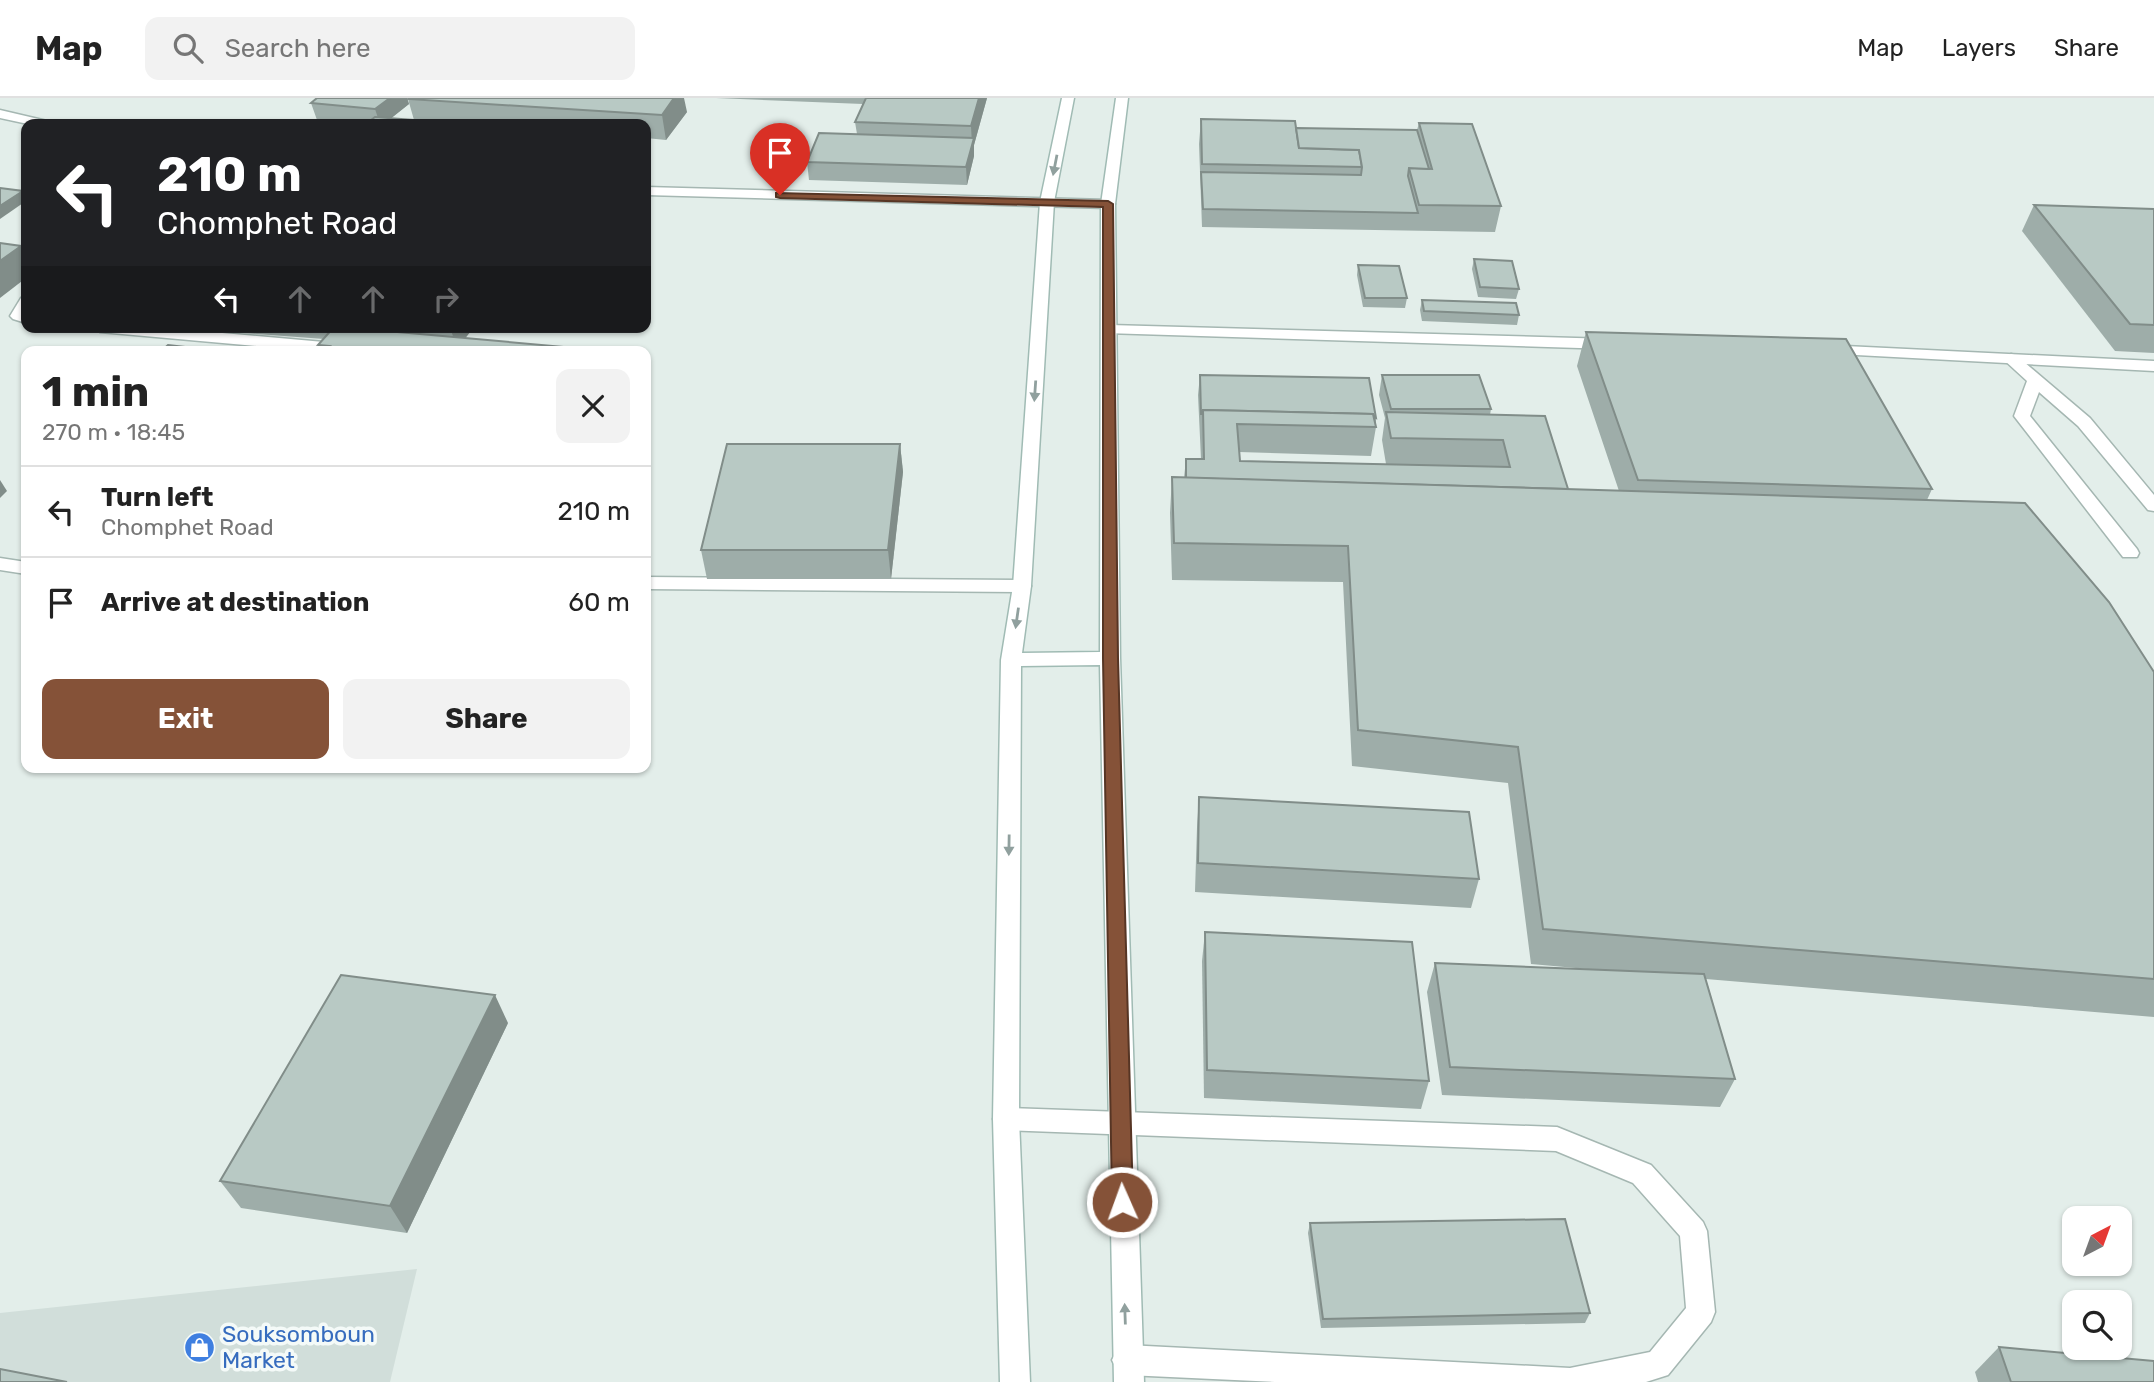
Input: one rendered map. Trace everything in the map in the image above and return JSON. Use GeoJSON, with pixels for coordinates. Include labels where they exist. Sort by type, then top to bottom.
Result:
{"type":"FeatureCollection","features":[{"type":"Feature","properties":{"kind":"main road"},"geometry":{"type":"LineString","coordinates":[[1015,1382],[1006,1119],[1011,660],[1022,586],[1047,202],[1068,98]]}},
{"type":"Feature","properties":{"kind":"main road"},"geometry":{"type":"LineString","coordinates":[[1006,1119],[1120,1122],[1557,1139],[1642,1174],[1693,1231],[1701,1312],[1658,1365],[1570,1382],[1128,1371],[1120,1122],[1110,658],[1108,204],[1122,98]]}},
{"type":"Feature","properties":{"kind":"main road"},"geometry":{"type":"LineString","coordinates":[[0,114],[22,119]]}},
{"type":"Feature","properties":{"kind":"main road"},"geometry":{"type":"LineString","coordinates":[[651,191],[1108,204]]}},
{"type":"Feature","properties":{"kind":"main road"},"geometry":{"type":"LineString","coordinates":[[1110,330],[1625,344]]}},
{"type":"Feature","properties":{"kind":"main road"},"geometry":{"type":"LineString","coordinates":[[167,333],[313,346]]}},
{"type":"Feature","properties":{"kind":"main road"},"geometry":{"type":"LineString","coordinates":[[1806,349],[2154,366]]}},
{"type":"Feature","properties":{"kind":"main road"},"geometry":{"type":"LineString","coordinates":[[2011,359],[2084,422],[2154,506]]}},
{"type":"Feature","properties":{"kind":"main road"},"geometry":{"type":"LineString","coordinates":[[2036,380],[2022,416],[2130,553]]}},
{"type":"Feature","properties":{"kind":"main road"},"geometry":{"type":"LineString","coordinates":[[0,564],[21,567]]}},
{"type":"Feature","properties":{"kind":"main road"},"geometry":{"type":"LineString","coordinates":[[651,583],[1022,586]]}},
{"type":"Feature","properties":{"kind":"main road"},"geometry":{"type":"LineString","coordinates":[[1011,660],[1110,658]]}},
{"type":"Feature","properties":{"kind":"shaded area","name":"Souksomboun Market"},"geometry":{"type":"Polygon","coordinates":[[[417,1269],[390,1382],[0,1382],[0,1313],[417,1269]]]}},
{"type":"Feature","properties":{"kind":"building"},"geometry":{"type":"Polygon","coordinates":[[[317,98],[390,98],[375,109],[311,103],[317,98]]]}},
{"type":"Feature","properties":{"kind":"building"},"geometry":{"type":"Polygon","coordinates":[[[409,98],[674,98],[662,115],[409,98]]]}},
{"type":"Feature","properties":{"kind":"building"},"geometry":{"type":"Polygon","coordinates":[[[866,98],[979,98],[971,126],[855,122],[866,98]]]}},
{"type":"Feature","properties":{"kind":"building"},"geometry":{"type":"Polygon","coordinates":[[[1201,119],[1295,121],[1299,148],[1359,150],[1362,167],[1202,164],[1201,119]]]}},
{"type":"Feature","properties":{"kind":"building"},"geometry":{"type":"Polygon","coordinates":[[[1419,123],[1472,124],[1501,206],[1419,205],[1409,168],[1432,169],[1419,123]]]}},
{"type":"Feature","properties":{"kind":"building"},"geometry":{"type":"Polygon","coordinates":[[[1296,128],[1417,130],[1429,169],[1409,168],[1408,176],[1418,213],[1203,209],[1201,172],[1361,175],[1359,150],[1299,148],[1296,128]]]}},
{"type":"Feature","properties":{"kind":"building"},"geometry":{"type":"Polygon","coordinates":[[[819,133],[974,138],[966,167],[807,162],[819,133]]]}},
{"type":"Feature","properties":{"kind":"building"},"geometry":{"type":"Polygon","coordinates":[[[0,188],[21,191],[21,192],[0,206],[0,188]]]}},
{"type":"Feature","properties":{"kind":"building"},"geometry":{"type":"Polygon","coordinates":[[[2034,205],[2154,209],[2154,325],[2130,324],[2034,205]]]}},
{"type":"Feature","properties":{"kind":"building"},"geometry":{"type":"Polygon","coordinates":[[[0,243],[21,246],[0,261],[0,243]]]}},
{"type":"Feature","properties":{"kind":"building"},"geometry":{"type":"Polygon","coordinates":[[[1474,259],[1512,261],[1519,289],[1480,287],[1474,259]]]}},
{"type":"Feature","properties":{"kind":"building"},"geometry":{"type":"Polygon","coordinates":[[[1358,265],[1399,266],[1407,298],[1365,298],[1358,265]]]}},
{"type":"Feature","properties":{"kind":"building"},"geometry":{"type":"Polygon","coordinates":[[[1422,300],[1516,303],[1519,315],[1424,311],[1422,300]]]}},
{"type":"Feature","properties":{"kind":"building"},"geometry":{"type":"Polygon","coordinates":[[[1586,332],[1846,339],[1932,489],[1638,480],[1586,332]]]}},
{"type":"Feature","properties":{"kind":"building"},"geometry":{"type":"Polygon","coordinates":[[[329,333],[408,333],[553,346],[330,346],[318,345],[329,333]]]}},
{"type":"Feature","properties":{"kind":"building"},"geometry":{"type":"Polygon","coordinates":[[[1200,375],[1369,378],[1376,418],[1373,414],[1203,410],[1201,414],[1200,375]]]}},
{"type":"Feature","properties":{"kind":"building"},"geometry":{"type":"Polygon","coordinates":[[[1382,375],[1479,375],[1491,409],[1391,409],[1382,375]]]}},
{"type":"Feature","properties":{"kind":"building"},"geometry":{"type":"Polygon","coordinates":[[[1203,410],[1373,414],[1376,427],[1237,424],[1240,461],[1510,467],[1503,440],[1391,438],[1386,412],[1545,416],[1568,489],[1186,478],[1186,459],[1204,459],[1203,410]]]}},
{"type":"Feature","properties":{"kind":"building"},"geometry":{"type":"Polygon","coordinates":[[[727,444],[900,444],[888,550],[701,550],[727,444]]]}},
{"type":"Feature","properties":{"kind":"building"},"geometry":{"type":"Polygon","coordinates":[[[1172,477],[2025,503],[2109,602],[2154,672],[2154,979],[1543,929],[1518,747],[1358,730],[1348,546],[1174,543],[1172,477]]]}},
{"type":"Feature","properties":{"kind":"building"},"geometry":{"type":"Polygon","coordinates":[[[1199,797],[1469,812],[1479,879],[1198,863],[1199,797]]]}},
{"type":"Feature","properties":{"kind":"building"},"geometry":{"type":"Polygon","coordinates":[[[1205,932],[1412,942],[1429,1081],[1207,1070],[1205,932]]]}},
{"type":"Feature","properties":{"kind":"building"},"geometry":{"type":"Polygon","coordinates":[[[1435,963],[1704,974],[1735,1079],[1450,1067],[1435,963]]]}},
{"type":"Feature","properties":{"kind":"building"},"geometry":{"type":"Polygon","coordinates":[[[341,975],[495,995],[390,1206],[220,1181],[341,975]]]}},
{"type":"Feature","properties":{"kind":"building"},"geometry":{"type":"Polygon","coordinates":[[[1565,1219],[1590,1313],[1323,1319],[1310,1223],[1565,1219]]]}},
{"type":"Feature","properties":{"kind":"building"},"geometry":{"type":"Polygon","coordinates":[[[1999,1347],[2062,1353],[2062,1360],[2154,1361],[2154,1382],[2011,1382],[1999,1347]]]}},
{"type":"Feature","properties":{"kind":"building"},"geometry":{"type":"Polygon","coordinates":[[[0,1369],[67,1382],[0,1382],[0,1369]]]}},
{"type":"Feature","properties":{"kind":"place","name":"Souksomboun Market"},"geometry":{"type":"Point","coordinates":[199,1347]}},
{"type":"Feature","properties":{"kind":"route"},"geometry":{"type":"LineString","coordinates":[[780,195],[1108,204],[1110,658],[1122,1202]]}}]}
